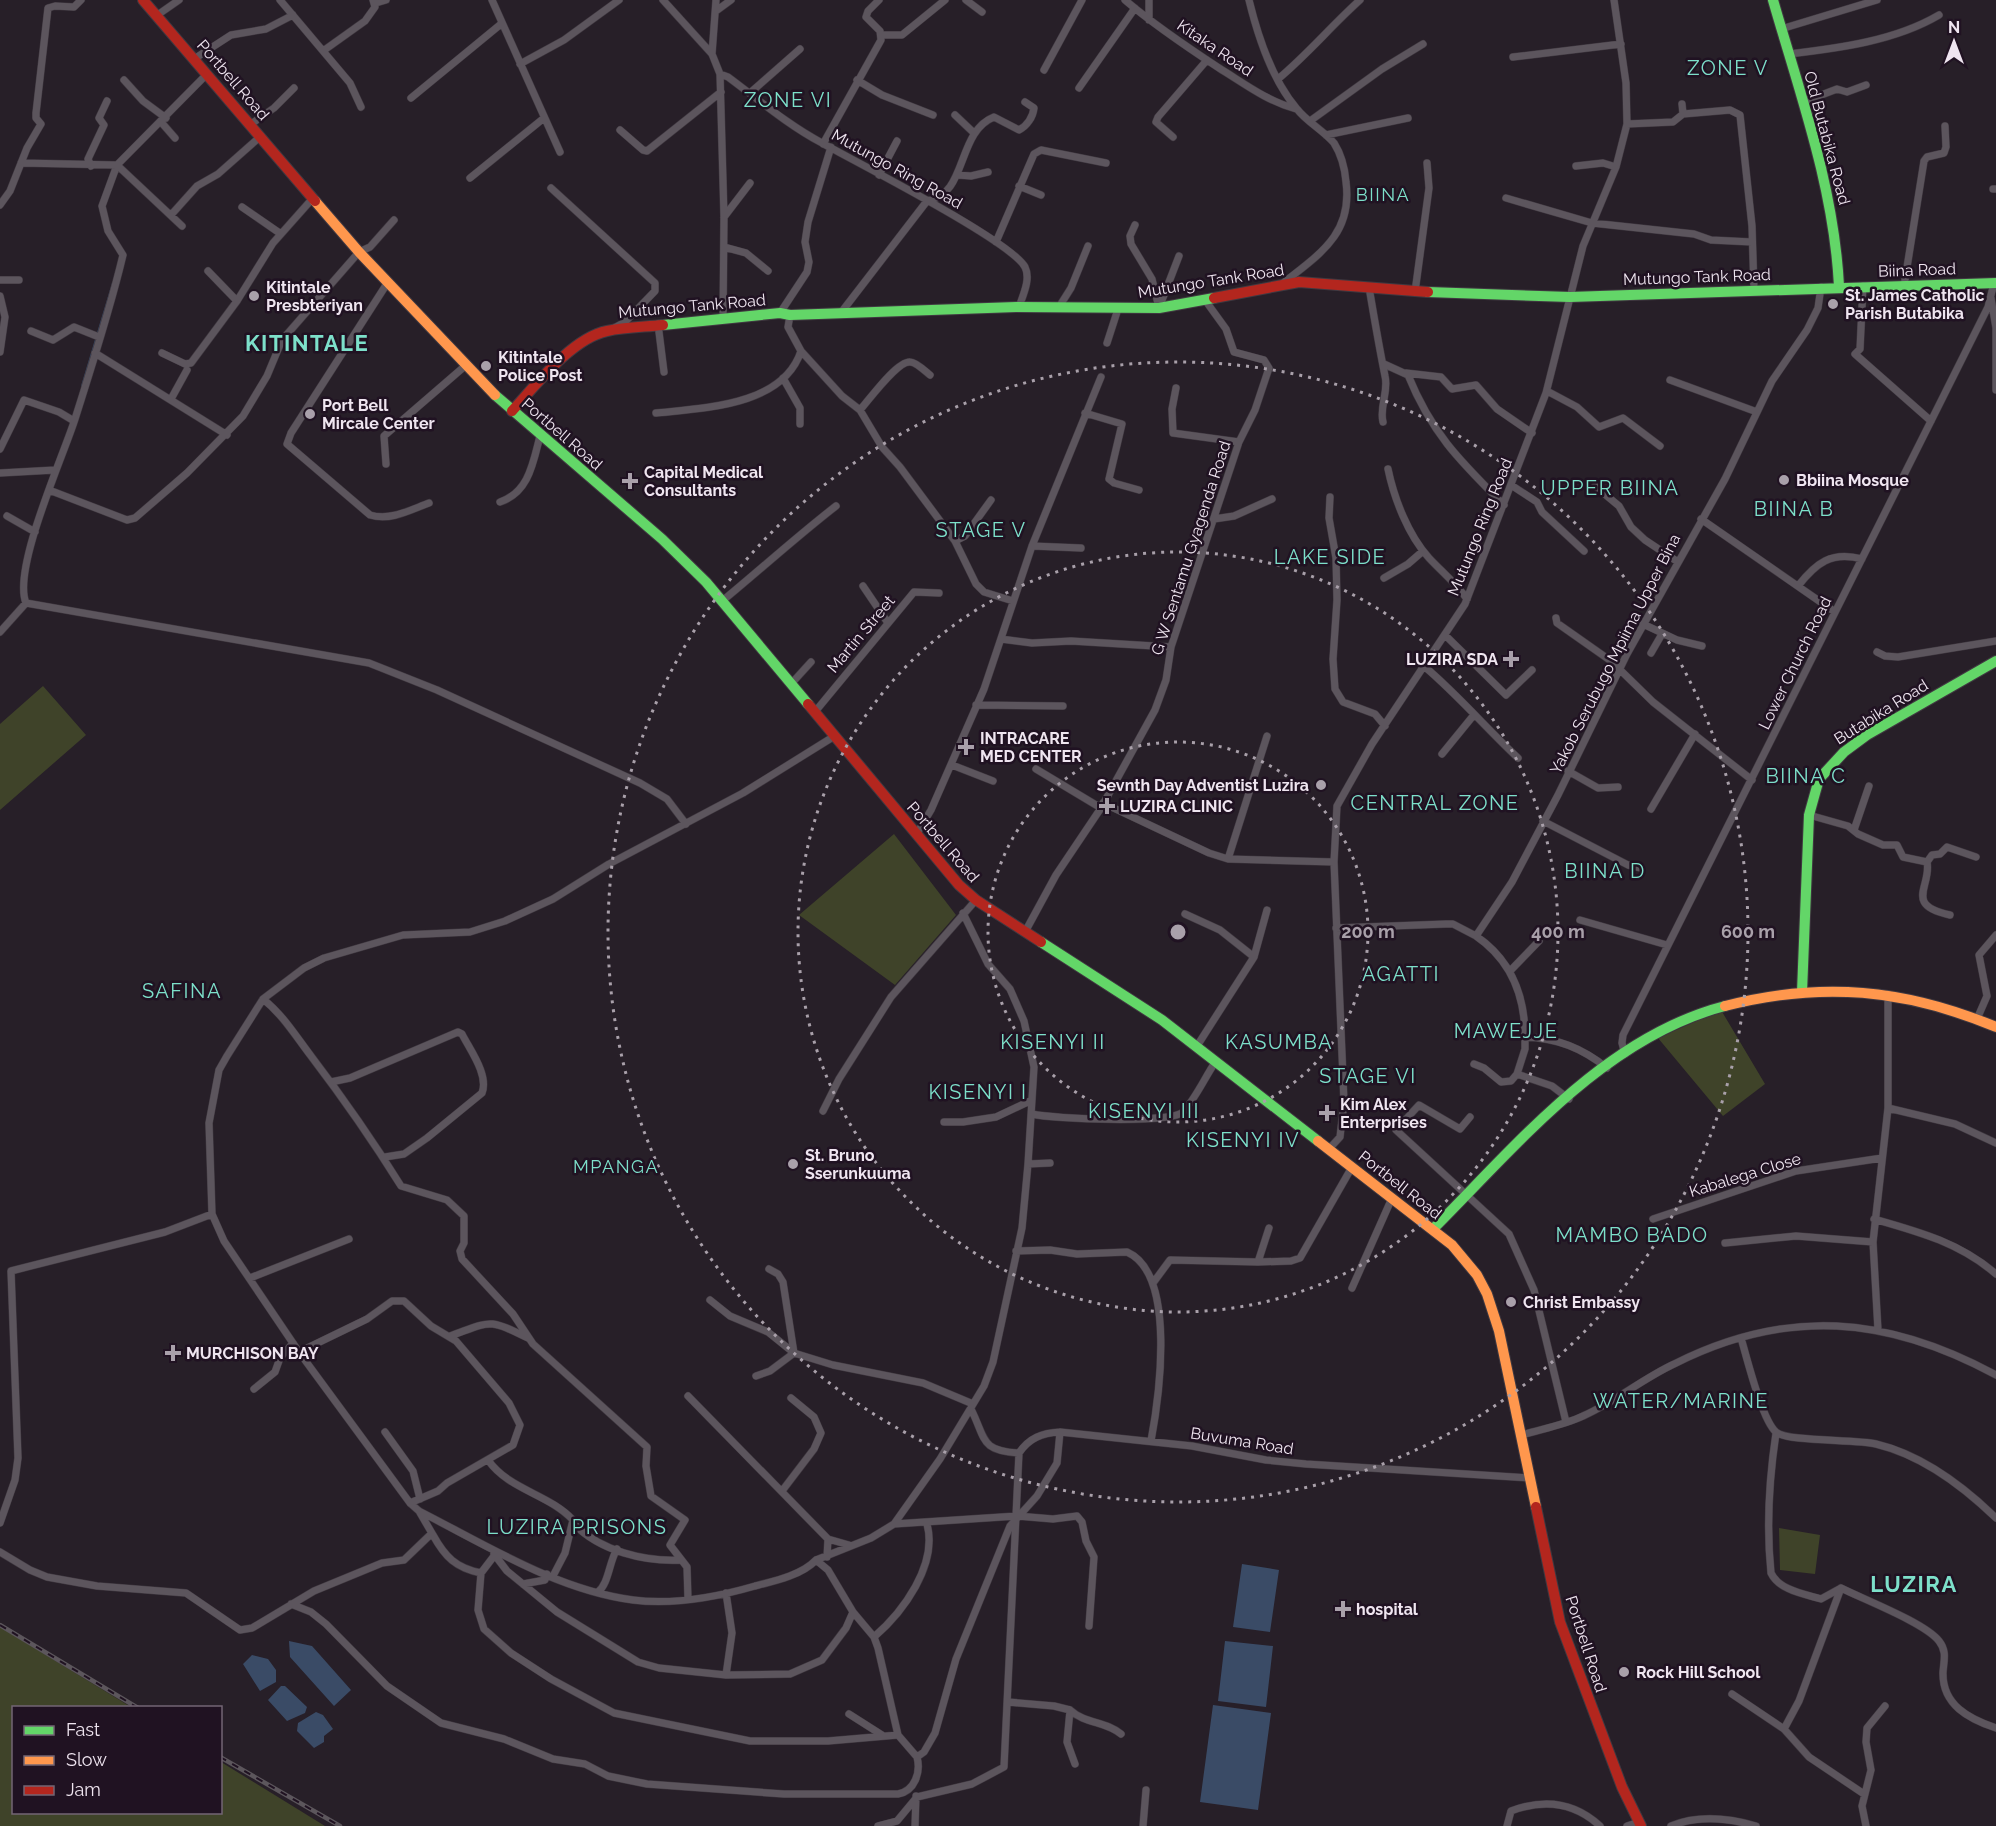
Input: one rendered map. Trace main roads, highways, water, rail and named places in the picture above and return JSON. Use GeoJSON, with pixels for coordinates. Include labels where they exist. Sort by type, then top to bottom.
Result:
{"type":"FeatureCollection","features":[{"type":"Feature","properties":{"kind":"main road","name":"Portbell Road"},"geometry":{"type":"LineString","coordinates":[[143,0],[359,252],[465,366],[540,436],[683,559],[791,684],[953,879],[976,900],[1133,1000],[1197,1046],[1432,1229],[1467,1260],[1480,1276],[1489,1296],[1532,1478],[1560,1622],[1622,1787],[1640,1824]]}},
{"type":"Feature","properties":{"kind":"main road","name":"Old Butabika Road"},"geometry":{"type":"LineString","coordinates":[[1773,0],[1832,207],[1839,286]]}},
{"type":"Feature","properties":{"kind":"main road","name":"Mutungo Tank Road"},"geometry":{"type":"LineString","coordinates":[[512,411],[566,354],[583,341],[613,328],[785,314],[1019,307],[1159,308],[1282,284],[1311,282],[1415,292],[1570,297],[1839,286]]}},
{"type":"Feature","properties":{"kind":"main road","name":"Biina Road"},"geometry":{"type":"LineString","coordinates":[[1839,286],[1995,283]]}},
{"type":"Feature","properties":{"kind":"main road","name":"Butabika Road"},"geometry":{"type":"LineString","coordinates":[[1802,992],[1809,815],[1819,779],[1844,752],[1906,711],[1996,662]]}},
{"type":"Feature","properties":{"kind":"main road"},"geometry":{"type":"LineString","coordinates":[[1432,1229],[1569,1099],[1625,1054],[1656,1035],[1719,1008],[1764,996],[1802,992],[1888,993],[1977,1019],[1996,1027]]}},
{"type":"Feature","properties":{"kind":"water"},"geometry":{"type":"Polygon","coordinates":[[[1242,1564],[1279,1570],[1270,1632],[1233,1627],[1242,1564]]]}},
{"type":"Feature","properties":{"kind":"water"},"geometry":{"type":"Polygon","coordinates":[[[289,1641],[312,1646],[351,1690],[334,1706],[290,1657],[289,1641]]]}},
{"type":"Feature","properties":{"kind":"water"},"geometry":{"type":"Polygon","coordinates":[[[1225,1641],[1273,1646],[1266,1707],[1218,1701],[1225,1641]]]}},
{"type":"Feature","properties":{"kind":"water"},"geometry":{"type":"Polygon","coordinates":[[[252,1655],[268,1659],[276,1670],[276,1682],[260,1691],[243,1664],[252,1655]]]}},
{"type":"Feature","properties":{"kind":"water"},"geometry":{"type":"Polygon","coordinates":[[[281,1686],[285,1686],[307,1707],[305,1713],[287,1721],[268,1700],[281,1686]]]}},
{"type":"Feature","properties":{"kind":"water"},"geometry":{"type":"Polygon","coordinates":[[[1213,1705],[1271,1713],[1258,1810],[1200,1802],[1213,1705]]]}},
{"type":"Feature","properties":{"kind":"water"},"geometry":{"type":"Polygon","coordinates":[[[316,1712],[323,1715],[333,1729],[324,1736],[324,1742],[314,1748],[297,1731],[298,1723],[316,1712]]]}},
{"type":"Feature","properties":{"kind":"waterway"},"geometry":{"type":"LineString","coordinates":[[82,386],[113,283]]}},
{"type":"Feature","properties":{"kind":"railway"},"geometry":{"type":"LineString","coordinates":[[0,1625],[135,1706]]}},
{"type":"Feature","properties":{"kind":"railway"},"geometry":{"type":"LineString","coordinates":[[222,1758],[340,1826]]}},
{"type":"Feature","properties":{"kind":"place","name":"Kitintale Presbteriyan"},"geometry":{"type":"Point","coordinates":[254,296]}},
{"type":"Feature","properties":{"kind":"place","name":"St. James Catholic Parish Butabika"},"geometry":{"type":"Point","coordinates":[1833,304]}},
{"type":"Feature","properties":{"kind":"place","name":"Kitintale Police Post"},"geometry":{"type":"Point","coordinates":[486,366]}},
{"type":"Feature","properties":{"kind":"place","name":"Port Bell Mircale Center"},"geometry":{"type":"Point","coordinates":[310,414]}},
{"type":"Feature","properties":{"kind":"place","name":"Bbiina Mosque"},"geometry":{"type":"Point","coordinates":[1784,480]}},
{"type":"Feature","properties":{"kind":"place","name":"Capital Medical Consultants"},"geometry":{"type":"Point","coordinates":[630,481]}},
{"type":"Feature","properties":{"kind":"place","name":"LUZIRA SDA"},"geometry":{"type":"Point","coordinates":[1511,659]}},
{"type":"Feature","properties":{"kind":"place","name":"INTRACARE MED CENTER"},"geometry":{"type":"Point","coordinates":[966,747]}},
{"type":"Feature","properties":{"kind":"place","name":"Sevnth Day Adventist Luzira"},"geometry":{"type":"Point","coordinates":[1321,785]}},
{"type":"Feature","properties":{"kind":"place","name":"LUZIRA CLINIC"},"geometry":{"type":"Point","coordinates":[1107,806]}},
{"type":"Feature","properties":{"kind":"place","name":"Kim Alex Enterprises"},"geometry":{"type":"Point","coordinates":[1327,1113]}},
{"type":"Feature","properties":{"kind":"place","name":"St. Bruno Sserunkuuma"},"geometry":{"type":"Point","coordinates":[793,1164]}},
{"type":"Feature","properties":{"kind":"place","name":"Christ Embassy"},"geometry":{"type":"Point","coordinates":[1511,1302]}},
{"type":"Feature","properties":{"kind":"place","name":"MURCHISON BAY"},"geometry":{"type":"Point","coordinates":[173,1353]}},
{"type":"Feature","properties":{"kind":"place","name":"hospital"},"geometry":{"type":"Point","coordinates":[1343,1609]}},
{"type":"Feature","properties":{"kind":"place","name":"Rock Hill School"},"geometry":{"type":"Point","coordinates":[1624,1672]}},
{"type":"Feature","properties":{"kind":"district","name":"ZONE V"},"geometry":{"type":"Point","coordinates":[1728,68]}},
{"type":"Feature","properties":{"kind":"district","name":"ZONE VI"},"geometry":{"type":"Point","coordinates":[788,100]}},
{"type":"Feature","properties":{"kind":"district","name":"BIINA"},"geometry":{"type":"Point","coordinates":[1383,194]}},
{"type":"Feature","properties":{"kind":"district","name":"KITINTALE"},"geometry":{"type":"Point","coordinates":[307,343]}},
{"type":"Feature","properties":{"kind":"district","name":"UPPER BIINA"},"geometry":{"type":"Point","coordinates":[1610,488]}},
{"type":"Feature","properties":{"kind":"district","name":"BIINA B"},"geometry":{"type":"Point","coordinates":[1794,509]}},
{"type":"Feature","properties":{"kind":"district","name":"STAGE V"},"geometry":{"type":"Point","coordinates":[981,530]}},
{"type":"Feature","properties":{"kind":"district","name":"LAKE SIDE"},"geometry":{"type":"Point","coordinates":[1330,557]}},
{"type":"Feature","properties":{"kind":"district","name":"BIINA C"},"geometry":{"type":"Point","coordinates":[1806,776]}},
{"type":"Feature","properties":{"kind":"district","name":"CENTRAL ZONE"},"geometry":{"type":"Point","coordinates":[1435,803]}},
{"type":"Feature","properties":{"kind":"district","name":"BIINA D"},"geometry":{"type":"Point","coordinates":[1605,871]}},
{"type":"Feature","properties":{"kind":"district","name":"AGATTI"},"geometry":{"type":"Point","coordinates":[1401,974]}},
{"type":"Feature","properties":{"kind":"district","name":"SAFINA"},"geometry":{"type":"Point","coordinates":[182,991]}},
{"type":"Feature","properties":{"kind":"district","name":"MAWEJJE"},"geometry":{"type":"Point","coordinates":[1506,1031]}},
{"type":"Feature","properties":{"kind":"district","name":"KISENYI II"},"geometry":{"type":"Point","coordinates":[1053,1042]}},
{"type":"Feature","properties":{"kind":"district","name":"KASUMBA"},"geometry":{"type":"Point","coordinates":[1279,1042]}},
{"type":"Feature","properties":{"kind":"district","name":"STAGE VI"},"geometry":{"type":"Point","coordinates":[1368,1076]}},
{"type":"Feature","properties":{"kind":"district","name":"KISENYI I"},"geometry":{"type":"Point","coordinates":[978,1092]}},
{"type":"Feature","properties":{"kind":"district","name":"KISENYI III"},"geometry":{"type":"Point","coordinates":[1144,1111]}},
{"type":"Feature","properties":{"kind":"district","name":"KISENYI IV"},"geometry":{"type":"Point","coordinates":[1243,1140]}},
{"type":"Feature","properties":{"kind":"district","name":"MPANGA"},"geometry":{"type":"Point","coordinates":[616,1166]}},
{"type":"Feature","properties":{"kind":"district","name":"MAMBO BADO"},"geometry":{"type":"Point","coordinates":[1632,1235]}},
{"type":"Feature","properties":{"kind":"district","name":"WATER/MARINE"},"geometry":{"type":"Point","coordinates":[1681,1401]}},
{"type":"Feature","properties":{"kind":"district","name":"LUZIRA PRISONS"},"geometry":{"type":"Point","coordinates":[577,1527]}},
{"type":"Feature","properties":{"kind":"district","name":"LUZIRA"},"geometry":{"type":"Point","coordinates":[1914,1584]}}]}
